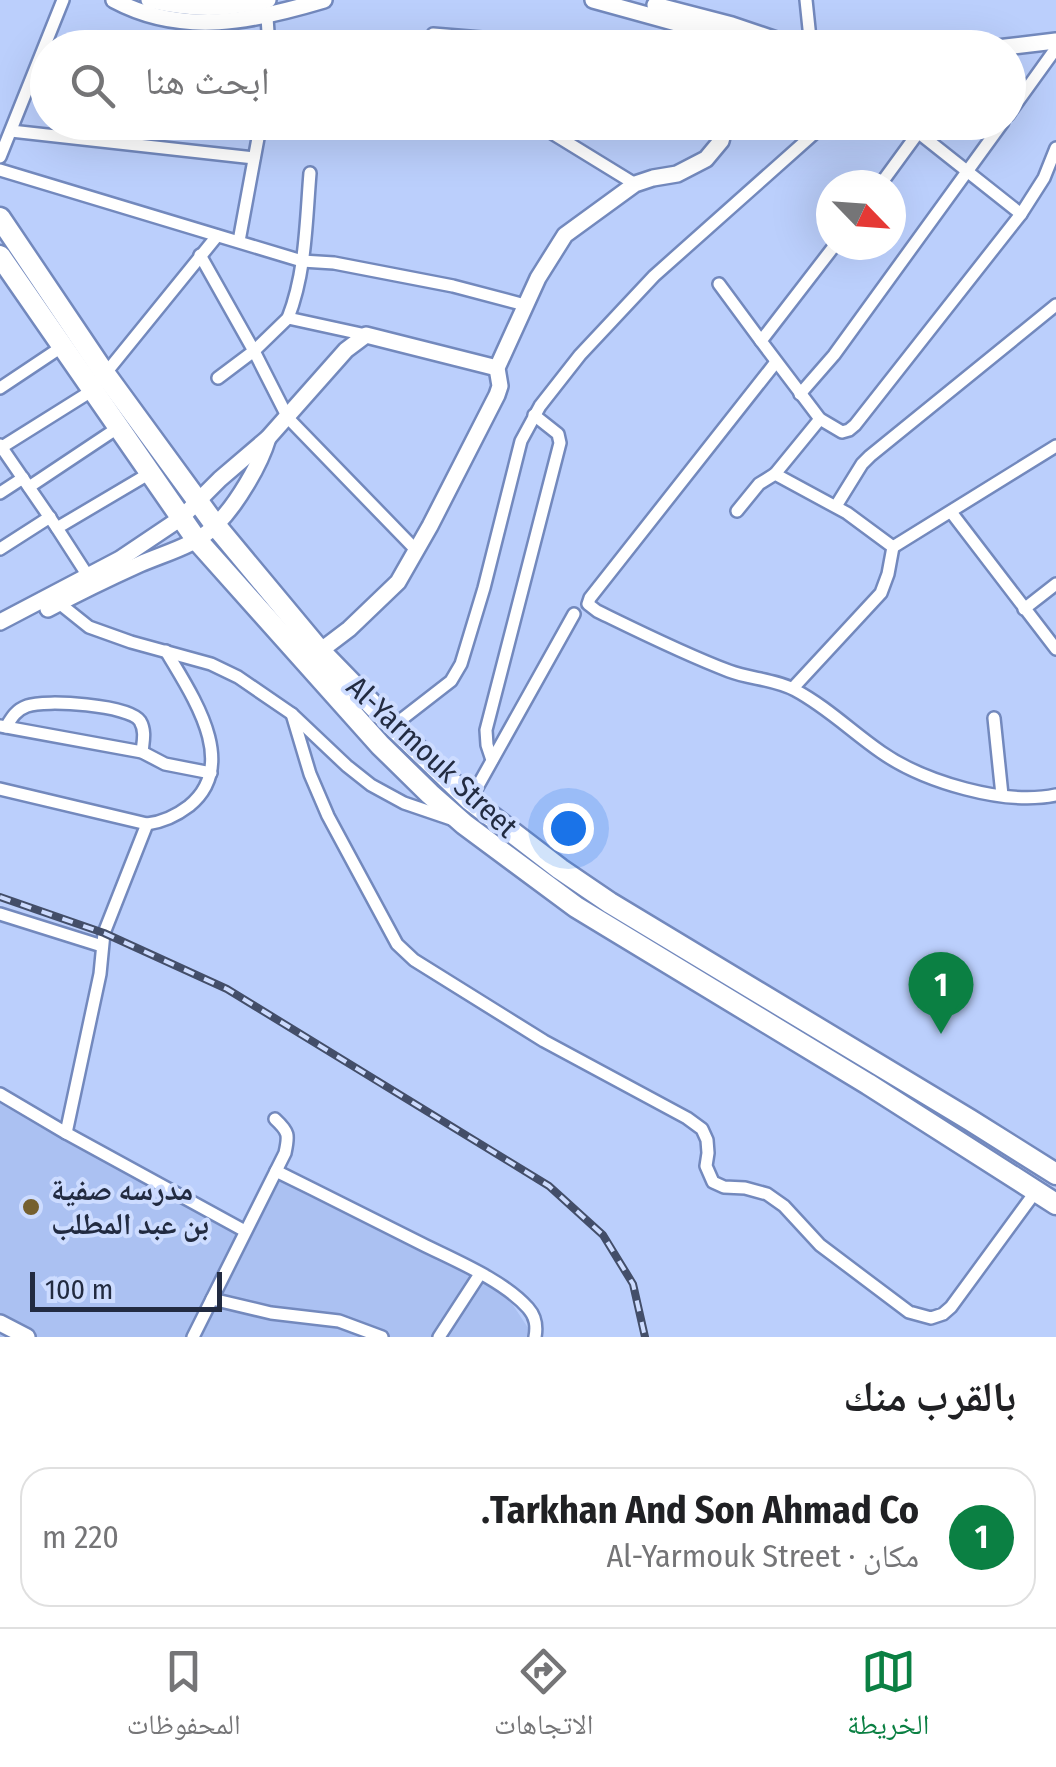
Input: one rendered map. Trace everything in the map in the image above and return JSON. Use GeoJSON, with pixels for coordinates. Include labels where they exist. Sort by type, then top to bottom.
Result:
{"type":"FeatureCollection","features":[{"type":"Feature","properties":{"kind":"highway","name":"Al-Yarmouk Street"},"geometry":{"type":"LineString","coordinates":[[0,218],[99,382],[118,427],[196,539],[380,745],[430,794],[541,882],[620,935],[868,1084],[1056,1204]]}},
{"type":"Feature","properties":{"kind":"highway","name":"Al-Yarmouk Street"},"geometry":{"type":"LineString","coordinates":[[0,256],[63,346],[202,497],[320,651],[470,800],[624,912],[1056,1174]]}},
{"type":"Feature","properties":{"kind":"highway"},"geometry":{"type":"LineString","coordinates":[[430,794],[448,779]]}},
{"type":"Feature","properties":{"kind":"highway"},"geometry":{"type":"LineString","coordinates":[[1007,1172],[1021,1152]]}},
{"type":"Feature","properties":{"kind":"street"},"geometry":{"type":"LineString","coordinates":[[51,30],[63,0]]}},
{"type":"Feature","properties":{"kind":"street"},"geometry":{"type":"LineString","coordinates":[[114,0],[158,18],[219,22],[268,8]]}},
{"type":"Feature","properties":{"kind":"street"},"geometry":{"type":"LineString","coordinates":[[148,0],[209,10],[268,8],[324,0]]}},
{"type":"Feature","properties":{"kind":"street"},"geometry":{"type":"LineString","coordinates":[[593,0],[707,30]]}},
{"type":"Feature","properties":{"kind":"street"},"geometry":{"type":"LineString","coordinates":[[635,0],[714,30]]}},
{"type":"Feature","properties":{"kind":"street"},"geometry":{"type":"LineString","coordinates":[[806,0],[808,30]]}},
{"type":"Feature","properties":{"kind":"street"},"geometry":{"type":"LineString","coordinates":[[1026,48],[1055,48]]}},
{"type":"Feature","properties":{"kind":"street"},"geometry":{"type":"LineString","coordinates":[[1026,53],[1055,48]]}},
{"type":"Feature","properties":{"kind":"street"},"geometry":{"type":"LineString","coordinates":[[1026,89],[1055,48]]}},
{"type":"Feature","properties":{"kind":"street"},"geometry":{"type":"LineString","coordinates":[[0,157],[30,83]]}},
{"type":"Feature","properties":{"kind":"street"},"geometry":{"type":"LineString","coordinates":[[11,131],[30,133]]}},
{"type":"Feature","properties":{"kind":"street"},"geometry":{"type":"LineString","coordinates":[[92,140],[254,158]]}},
{"type":"Feature","properties":{"kind":"street"},"geometry":{"type":"LineString","coordinates":[[239,241],[258,140]]}},
{"type":"Feature","properties":{"kind":"street"},"geometry":{"type":"LineString","coordinates":[[563,140],[635,184]]}},
{"type":"Feature","properties":{"kind":"street"},"geometry":{"type":"LineString","coordinates":[[320,651],[385,597],[417,551],[497,396],[497,368],[550,256],[565,235],[635,184],[678,174],[706,159],[722,140]]}},
{"type":"Feature","properties":{"kind":"street"},"geometry":{"type":"LineString","coordinates":[[393,726],[436,695],[457,673],[470,641],[521,442],[534,415],[580,355],[654,276],[807,140]]}},
{"type":"Feature","properties":{"kind":"street"},"geometry":{"type":"LineString","coordinates":[[891,170],[913,140]]}},
{"type":"Feature","properties":{"kind":"street"},"geometry":{"type":"LineString","coordinates":[[934,140],[967,172],[1021,214]]}},
{"type":"Feature","properties":{"kind":"street"},"geometry":{"type":"LineString","coordinates":[[800,394],[834,355],[990,140]]}},
{"type":"Feature","properties":{"kind":"street"},"geometry":{"type":"LineString","coordinates":[[719,284],[820,419],[842,432],[850,430],[1050,181],[1056,148]]}},
{"type":"Feature","properties":{"kind":"street"},"geometry":{"type":"LineString","coordinates":[[0,170],[302,261],[334,263],[436,283],[525,305]]}},
{"type":"Feature","properties":{"kind":"street"},"geometry":{"type":"LineString","coordinates":[[218,378],[288,318],[297,295],[310,172]]}},
{"type":"Feature","properties":{"kind":"street"},"geometry":{"type":"LineString","coordinates":[[88,576],[1,446],[99,382],[217,236]]}},
{"type":"Feature","properties":{"kind":"street"},"geometry":{"type":"LineString","coordinates":[[200,255],[288,418],[417,551]]}},
{"type":"Feature","properties":{"kind":"street"},"geometry":{"type":"LineString","coordinates":[[761,341],[823,260]]}},
{"type":"Feature","properties":{"kind":"street"},"geometry":{"type":"LineString","coordinates":[[836,506],[870,456],[1056,305]]}},
{"type":"Feature","properties":{"kind":"street"},"geometry":{"type":"LineString","coordinates":[[288,318],[497,368]]}},
{"type":"Feature","properties":{"kind":"street"},"geometry":{"type":"LineString","coordinates":[[0,632],[181,518],[268,438],[346,350],[366,335]]}},
{"type":"Feature","properties":{"kind":"street"},"geometry":{"type":"LineString","coordinates":[[0,388],[63,346]]}},
{"type":"Feature","properties":{"kind":"street"},"geometry":{"type":"LineString","coordinates":[[776,362],[588,604],[717,666],[792,688],[906,766],[950,784],[1002,795],[1050,796],[1056,807]]}},
{"type":"Feature","properties":{"kind":"street"},"geometry":{"type":"LineString","coordinates":[[492,760],[486,730],[560,442],[558,434],[534,415]]}},
{"type":"Feature","properties":{"kind":"street"},"geometry":{"type":"LineString","coordinates":[[737,511],[752,490],[775,474],[820,419]]}},
{"type":"Feature","properties":{"kind":"street"},"geometry":{"type":"LineString","coordinates":[[0,492],[26,482],[118,427]]}},
{"type":"Feature","properties":{"kind":"street"},"geometry":{"type":"LineString","coordinates":[[0,622],[196,539],[220,520],[262,457],[268,438]]}},
{"type":"Feature","properties":{"kind":"street"},"geometry":{"type":"LineString","coordinates":[[792,688],[882,593],[893,547],[1056,446]]}},
{"type":"Feature","properties":{"kind":"street"},"geometry":{"type":"LineString","coordinates":[[0,549],[150,472]]}},
{"type":"Feature","properties":{"kind":"street"},"geometry":{"type":"LineString","coordinates":[[775,474],[860,520],[893,547]]}},
{"type":"Feature","properties":{"kind":"street"},"geometry":{"type":"LineString","coordinates":[[951,512],[1056,650]]}},
{"type":"Feature","properties":{"kind":"street"},"geometry":{"type":"LineString","coordinates":[[1024,610],[1056,584]]}},
{"type":"Feature","properties":{"kind":"street"},"geometry":{"type":"LineString","coordinates":[[55,599],[89,627],[226,670],[292,714],[371,785],[404,803],[464,824]]}},
{"type":"Feature","properties":{"kind":"street"},"geometry":{"type":"LineString","coordinates":[[470,800],[574,614]]}},
{"type":"Feature","properties":{"kind":"street"},"geometry":{"type":"LineString","coordinates":[[0,788],[147,824],[179,814],[207,787],[212,755],[202,715],[166,651]]}},
{"type":"Feature","properties":{"kind":"street"},"geometry":{"type":"LineString","coordinates":[[142,752],[144,732],[139,719],[112,708],[40,702],[15,712],[3,727],[142,752],[165,764],[211,773]]}},
{"type":"Feature","properties":{"kind":"street"},"geometry":{"type":"LineString","coordinates":[[292,714],[323,804],[397,944],[414,960],[544,1042],[687,1118],[702,1129],[707,1140],[706,1166],[713,1182],[767,1194],[820,1244],[909,1312],[931,1318],[951,1307],[1036,1191]]}},
{"type":"Feature","properties":{"kind":"street"},"geometry":{"type":"LineString","coordinates":[[994,718],[1002,795]]}},
{"type":"Feature","properties":{"kind":"street"},"geometry":{"type":"LineString","coordinates":[[66,1133],[100,974],[102,946],[112,910],[147,824]]}},
{"type":"Feature","properties":{"kind":"street"},"geometry":{"type":"LineString","coordinates":[[0,914],[102,946]]}},
{"type":"Feature","properties":{"kind":"street"},"geometry":{"type":"LineString","coordinates":[[0,1094],[244,1231]]}},
{"type":"Feature","properties":{"kind":"street"},"geometry":{"type":"LineString","coordinates":[[193,1337],[285,1153],[288,1137],[275,1119]]}},
{"type":"Feature","properties":{"kind":"street"},"geometry":{"type":"LineString","coordinates":[[276,1171],[501,1286],[527,1307],[537,1326],[536,1337]]}},
{"type":"Feature","properties":{"kind":"street"},"geometry":{"type":"LineString","coordinates":[[439,1337],[480,1274]]}},
{"type":"Feature","properties":{"kind":"street"},"geometry":{"type":"LineString","coordinates":[[212,1299],[271,1313],[338,1320],[382,1337]]}},
{"type":"Feature","properties":{"kind":"street"},"geometry":{"type":"LineString","coordinates":[[0,1323],[27,1337]]}},
{"type":"Feature","properties":{"kind":"shaded area"},"geometry":{"type":"Polygon","coordinates":[[[0,1099],[233,1232],[280,1177],[505,1293],[534,1337],[0,1337],[0,1099]]]}},
{"type":"Feature","properties":{"kind":"railway"},"geometry":{"type":"LineString","coordinates":[[0,897],[104,933],[227,989],[549,1186],[603,1235],[633,1284],[645,1337]]}},
{"type":"Feature","properties":{"kind":"place","name":"Tarkhan And Son Ahmad Co."},"geometry":{"type":"Point","coordinates":[941,1034]}},
{"type":"Feature","properties":{"kind":"place","name":"مدرسه صفية بن عبد المطلب"},"geometry":{"type":"Point","coordinates":[31,1207]}}]}
